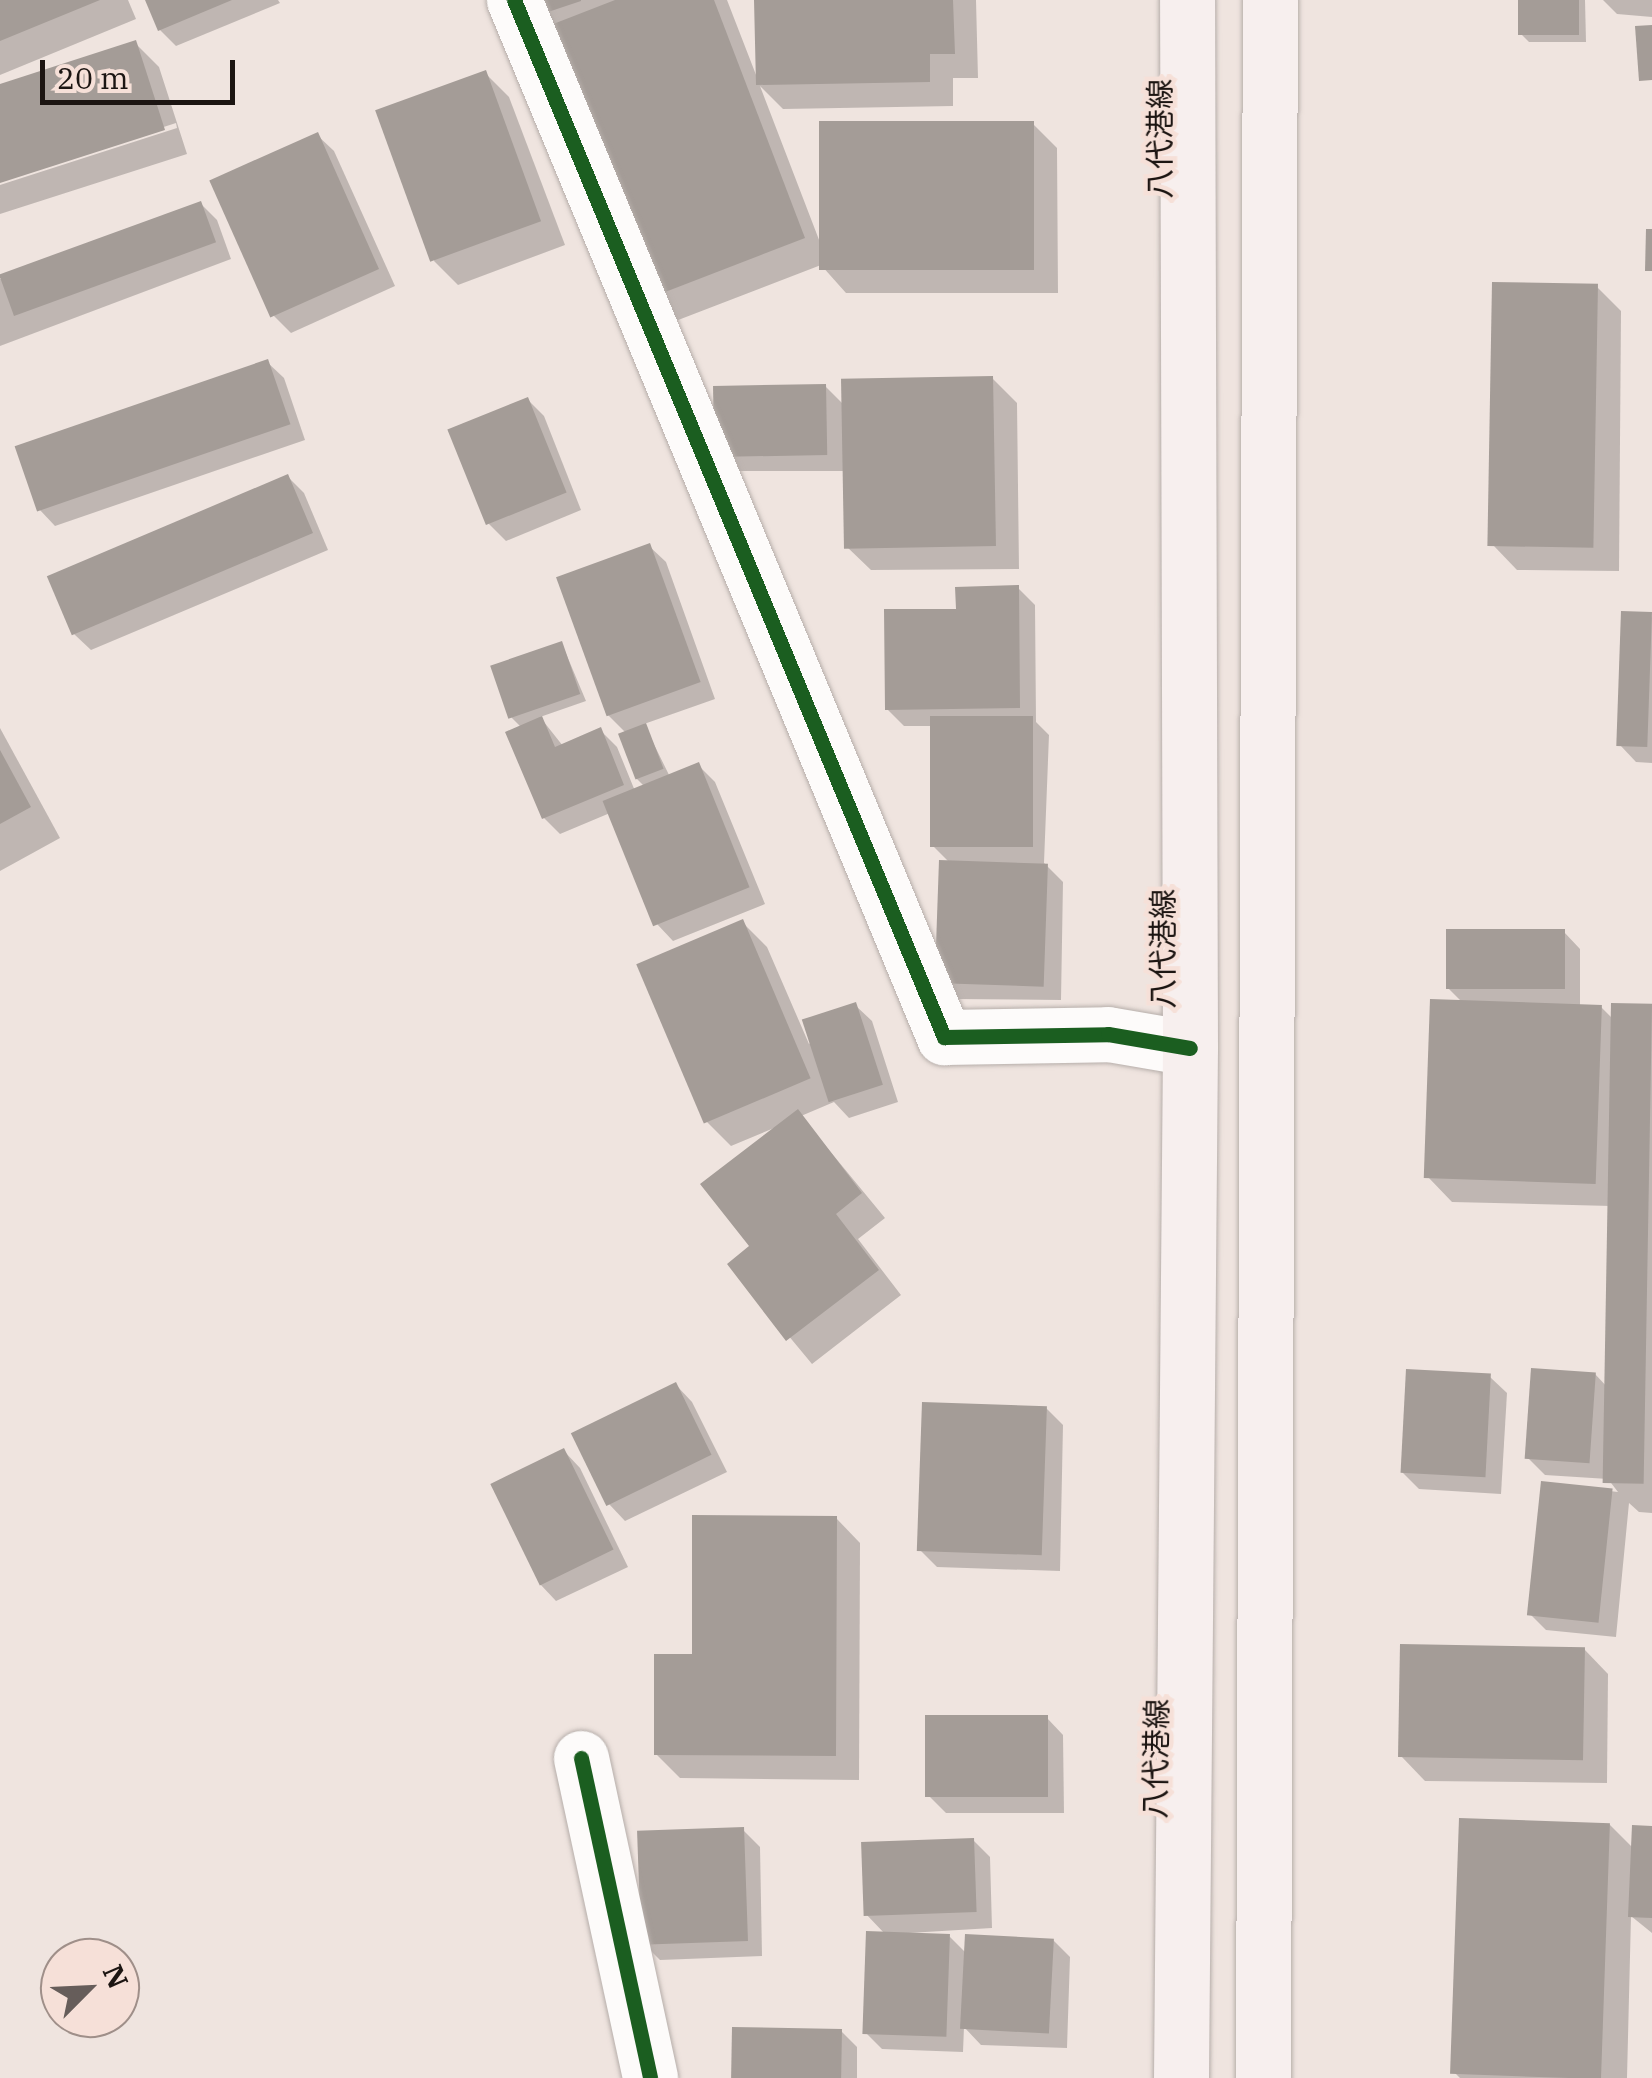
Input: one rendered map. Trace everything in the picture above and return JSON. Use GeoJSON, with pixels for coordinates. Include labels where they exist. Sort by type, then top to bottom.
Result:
{"type":"FeatureCollection","features":[{"type":"Feature","properties":{"kind":"main road","name":"八代港線"},"geometry":{"type":"LineString","coordinates":[[1181,2078],[1190,1048],[1187,0]]}},
{"type":"Feature","properties":{"kind":"main road"},"geometry":{"type":"LineString","coordinates":[[1263,2078],[1270,0]]}},
{"type":"Feature","properties":{"kind":"street"},"geometry":{"type":"LineString","coordinates":[[514,0],[944,1037],[1108,1034],[1190,1048]]}},
{"type":"Feature","properties":{"kind":"street"},"geometry":{"type":"LineString","coordinates":[[582,1758],[650,2078]]}},
{"type":"Feature","properties":{"kind":"building"},"geometry":{"type":"Polygon","coordinates":[[[0,0],[100,0],[0,41],[0,0]]]}},
{"type":"Feature","properties":{"kind":"building"},"geometry":{"type":"Polygon","coordinates":[[[145,0],[232,0],[158,31],[145,0]]]}},
{"type":"Feature","properties":{"kind":"building"},"geometry":{"type":"Polygon","coordinates":[[[521,0],[581,0],[581,1],[527,19],[521,0]]]}},
{"type":"Feature","properties":{"kind":"building"},"geometry":{"type":"Polygon","coordinates":[[[615,0],[714,0],[805,238],[647,299],[543,28],[615,0]]]}},
{"type":"Feature","properties":{"kind":"building"},"geometry":{"type":"Polygon","coordinates":[[[754,0],[953,0],[955,54],[930,54],[930,82],[756,85],[754,0]]]}},
{"type":"Feature","properties":{"kind":"building"},"geometry":{"type":"Polygon","coordinates":[[[1518,0],[1579,0],[1579,35],[1518,35],[1518,0]]]}},
{"type":"Feature","properties":{"kind":"building"},"geometry":{"type":"Polygon","coordinates":[[[1652,25],[1652,80],[1639,81],[1635,26],[1652,25]]]}},
{"type":"Feature","properties":{"kind":"building"},"geometry":{"type":"Polygon","coordinates":[[[136,40],[165,130],[0,183],[0,84],[136,40]]]}},
{"type":"Feature","properties":{"kind":"building"},"geometry":{"type":"Polygon","coordinates":[[[486,70],[541,221],[430,262],[375,110],[486,70]]]}},
{"type":"Feature","properties":{"kind":"building"},"geometry":{"type":"Polygon","coordinates":[[[819,121],[1034,121],[1034,270],[819,270],[819,121]]]}},
{"type":"Feature","properties":{"kind":"building"},"geometry":{"type":"Polygon","coordinates":[[[318,132],[379,269],[270,317],[209,180],[318,132]]]}},
{"type":"Feature","properties":{"kind":"building"},"geometry":{"type":"Polygon","coordinates":[[[201,201],[216,242],[14,316],[0,274],[201,201]]]}},
{"type":"Feature","properties":{"kind":"building"},"geometry":{"type":"Polygon","coordinates":[[[1646,229],[1652,229],[1652,271],[1645,271],[1646,229]]]}},
{"type":"Feature","properties":{"kind":"building"},"geometry":{"type":"Polygon","coordinates":[[[1492,282],[1598,284],[1593,548],[1487,546],[1492,282]]]}},
{"type":"Feature","properties":{"kind":"building"},"geometry":{"type":"Polygon","coordinates":[[[268,359],[290,424],[37,511],[15,446],[268,359]]]}},
{"type":"Feature","properties":{"kind":"building"},"geometry":{"type":"Polygon","coordinates":[[[993,376],[996,546],[844,549],[841,379],[993,376]]]}},
{"type":"Feature","properties":{"kind":"building"},"geometry":{"type":"Polygon","coordinates":[[[826,384],[827,455],[714,457],[713,386],[826,384]]]}},
{"type":"Feature","properties":{"kind":"building"},"geometry":{"type":"Polygon","coordinates":[[[528,397],[567,492],[486,525],[447,430],[528,397]]]}},
{"type":"Feature","properties":{"kind":"building"},"geometry":{"type":"Polygon","coordinates":[[[288,474],[313,533],[72,635],[47,576],[288,474]]]}},
{"type":"Feature","properties":{"kind":"building"},"geometry":{"type":"Polygon","coordinates":[[[650,543],[701,682],[607,716],[556,577],[650,543]]]}},
{"type":"Feature","properties":{"kind":"building"},"geometry":{"type":"Polygon","coordinates":[[[1019,585],[1020,708],[885,710],[884,609],[956,609],[955,587],[1019,585]]]}},
{"type":"Feature","properties":{"kind":"building"},"geometry":{"type":"Polygon","coordinates":[[[1621,611],[1652,612],[1647,747],[1616,746],[1621,611]]]}},
{"type":"Feature","properties":{"kind":"building"},"geometry":{"type":"Polygon","coordinates":[[[562,641],[580,694],[508,719],[490,666],[562,641]]]}},
{"type":"Feature","properties":{"kind":"building"},"geometry":{"type":"Polygon","coordinates":[[[542,716],[555,747],[601,727],[624,785],[542,819],[505,732],[542,716]]]}},
{"type":"Feature","properties":{"kind":"building"},"geometry":{"type":"Polygon","coordinates":[[[930,716],[1033,716],[1033,847],[930,847],[930,716]]]}},
{"type":"Feature","properties":{"kind":"building"},"geometry":{"type":"Polygon","coordinates":[[[646,723],[664,769],[636,779],[618,734],[646,723]]]}},
{"type":"Feature","properties":{"kind":"building"},"geometry":{"type":"Polygon","coordinates":[[[0,750],[31,807],[0,824],[0,750]]]}},
{"type":"Feature","properties":{"kind":"building"},"geometry":{"type":"Polygon","coordinates":[[[699,762],[750,887],[653,926],[603,801],[699,762]]]}},
{"type":"Feature","properties":{"kind":"building"},"geometry":{"type":"Polygon","coordinates":[[[939,860],[1048,864],[1044,987],[935,983],[939,860]]]}},
{"type":"Feature","properties":{"kind":"building"},"geometry":{"type":"Polygon","coordinates":[[[743,919],[811,1078],[704,1124],[636,964],[743,919]]]}},
{"type":"Feature","properties":{"kind":"building"},"geometry":{"type":"Polygon","coordinates":[[[1446,929],[1565,929],[1565,989],[1446,989],[1446,929]]]}},
{"type":"Feature","properties":{"kind":"building"},"geometry":{"type":"Polygon","coordinates":[[[1430,999],[1602,1005],[1596,1184],[1424,1178],[1430,999]]]}},
{"type":"Feature","properties":{"kind":"building"},"geometry":{"type":"Polygon","coordinates":[[[856,1002],[883,1085],[829,1102],[802,1020],[856,1002]]]}},
{"type":"Feature","properties":{"kind":"building"},"geometry":{"type":"Polygon","coordinates":[[[1611,1003],[1652,1004],[1644,1484],[1603,1483],[1611,1003]]]}},
{"type":"Feature","properties":{"kind":"building"},"geometry":{"type":"Polygon","coordinates":[[[798,1109],[862,1193],[836,1214],[879,1270],[786,1341],[727,1264],[749,1246],[700,1184],[798,1109]]]}},
{"type":"Feature","properties":{"kind":"building"},"geometry":{"type":"Polygon","coordinates":[[[1531,1368],[1596,1373],[1589,1463],[1525,1459],[1531,1368]]]}},
{"type":"Feature","properties":{"kind":"building"},"geometry":{"type":"Polygon","coordinates":[[[1406,1369],[1491,1373],[1485,1477],[1401,1473],[1406,1369]]]}},
{"type":"Feature","properties":{"kind":"building"},"geometry":{"type":"Polygon","coordinates":[[[676,1382],[712,1455],[606,1506],[571,1433],[676,1382]]]}},
{"type":"Feature","properties":{"kind":"building"},"geometry":{"type":"Polygon","coordinates":[[[922,1402],[1047,1406],[1042,1555],[917,1551],[922,1402]]]}},
{"type":"Feature","properties":{"kind":"building"},"geometry":{"type":"Polygon","coordinates":[[[564,1448],[614,1550],[540,1586],[490,1484],[564,1448]]]}},
{"type":"Feature","properties":{"kind":"building"},"geometry":{"type":"Polygon","coordinates":[[[1541,1481],[1613,1489],[1598,1623],[1527,1615],[1541,1481]]]}},
{"type":"Feature","properties":{"kind":"building"},"geometry":{"type":"Polygon","coordinates":[[[692,1515],[837,1516],[836,1756],[654,1755],[654,1654],[692,1654],[692,1515]]]}},
{"type":"Feature","properties":{"kind":"building"},"geometry":{"type":"Polygon","coordinates":[[[1400,1644],[1585,1647],[1583,1760],[1398,1757],[1400,1644]]]}},
{"type":"Feature","properties":{"kind":"building"},"geometry":{"type":"Polygon","coordinates":[[[925,1715],[1048,1715],[1048,1797],[925,1797],[925,1715]]]}},
{"type":"Feature","properties":{"kind":"building"},"geometry":{"type":"Polygon","coordinates":[[[1459,1818],[1610,1823],[1601,2078],[1450,2074],[1459,1818]]]}},
{"type":"Feature","properties":{"kind":"building"},"geometry":{"type":"Polygon","coordinates":[[[1632,1825],[1652,1826],[1652,1918],[1628,1917],[1632,1825]]]}},
{"type":"Feature","properties":{"kind":"building"},"geometry":{"type":"Polygon","coordinates":[[[744,1827],[748,1941],[641,1945],[637,1831],[744,1827]]]}},
{"type":"Feature","properties":{"kind":"building"},"geometry":{"type":"Polygon","coordinates":[[[974,1838],[977,1912],[864,1916],[861,1842],[974,1838]]]}},
{"type":"Feature","properties":{"kind":"building"},"geometry":{"type":"Polygon","coordinates":[[[866,1931],[950,1934],[946,2037],[862,2034],[866,1931]]]}},
{"type":"Feature","properties":{"kind":"building"},"geometry":{"type":"Polygon","coordinates":[[[965,1934],[1054,1939],[1049,2034],[960,2029],[965,1934]]]}},
{"type":"Feature","properties":{"kind":"building"},"geometry":{"type":"Polygon","coordinates":[[[732,2027],[842,2029],[841,2078],[731,2078],[732,2027]]]}},
{"type":"Feature","properties":{"kind":"cycle path"},"geometry":{"type":"LineString","coordinates":[[514,0],[944,1037],[1108,1034],[1190,1048]]}},
{"type":"Feature","properties":{"kind":"cycle path"},"geometry":{"type":"LineString","coordinates":[[581,1758],[650,2078]]}}]}
